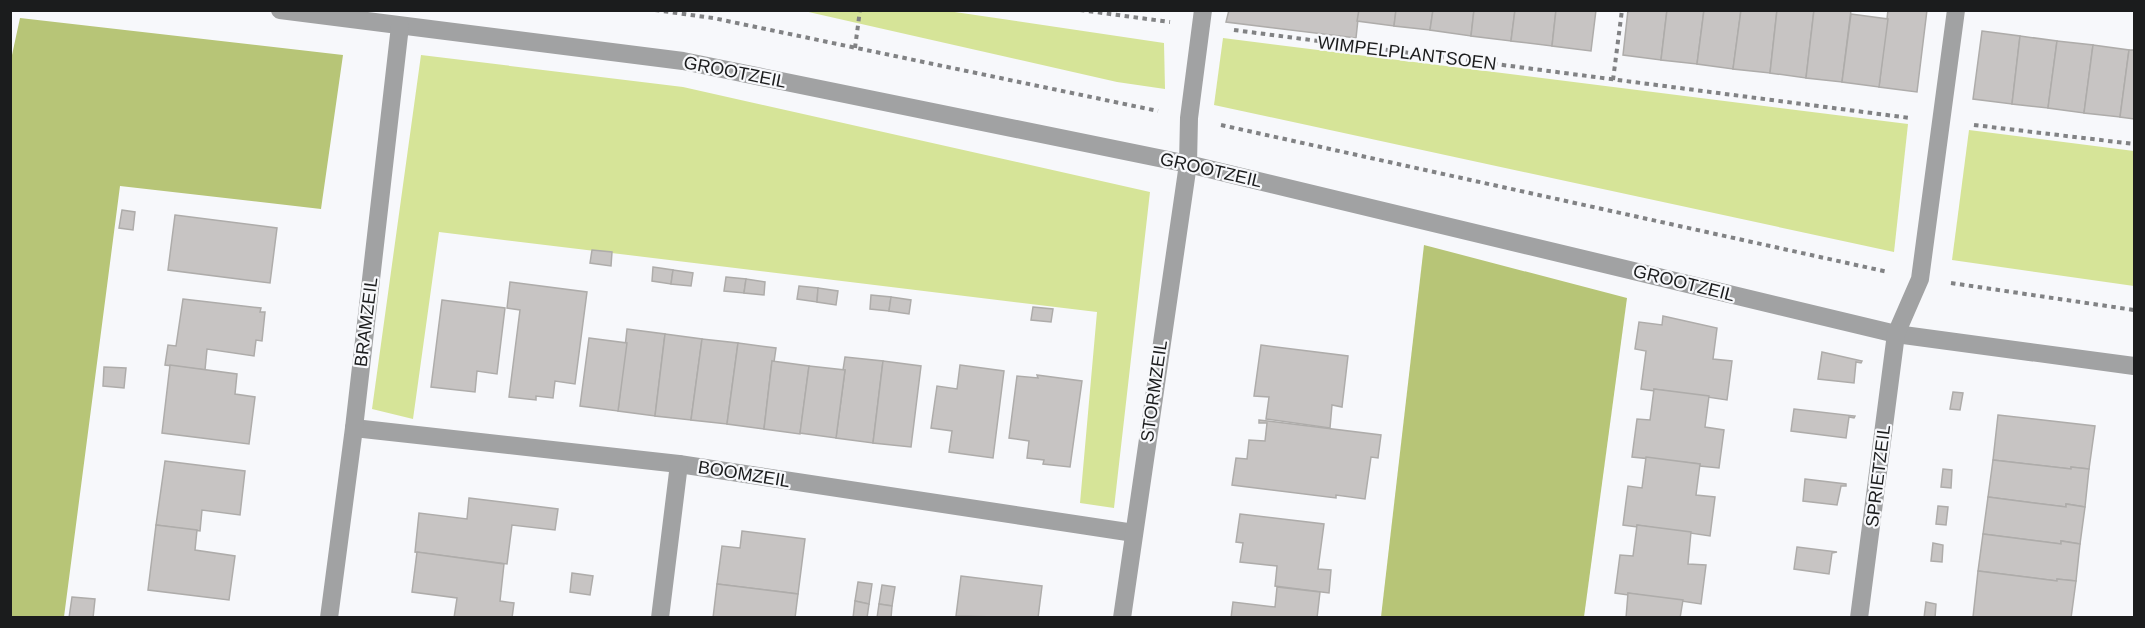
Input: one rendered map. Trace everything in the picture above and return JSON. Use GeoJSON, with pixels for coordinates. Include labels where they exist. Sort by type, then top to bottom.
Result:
{"type":"FeatureCollection","features":[{"type":"Feature","properties":{"kind":"street","name":"GROOTZEIL"},"geometry":{"type":"LineString","coordinates":[[280,10],[683,61],[1188,164],[1896,334],[2134,366]]}},
{"type":"Feature","properties":{"kind":"street"},"geometry":{"type":"LineString","coordinates":[[1920,279],[1956,10]]}},
{"type":"Feature","properties":{"kind":"street"},"geometry":{"type":"LineString","coordinates":[[1188,164],[1189,118],[1202,18]]}},
{"type":"Feature","properties":{"kind":"street","name":"BRAMZEIL"},"geometry":{"type":"LineString","coordinates":[[329,618],[354,428],[400,26]]}},
{"type":"Feature","properties":{"kind":"street","name":"STORMZEIL"},"geometry":{"type":"LineString","coordinates":[[1122,618],[1188,164]]}},
{"type":"Feature","properties":{"kind":"street","name":"SPRIETZEIL"},"geometry":{"type":"LineString","coordinates":[[1859,618],[1896,334],[1920,279]]}},
{"type":"Feature","properties":{"kind":"street","name":"BOOMZEIL"},"geometry":{"type":"LineString","coordinates":[[354,428],[679,464],[1134,532]]}},
{"type":"Feature","properties":{"kind":"street"},"geometry":{"type":"LineString","coordinates":[[660,618],[679,464]]}},
{"type":"Feature","properties":{"kind":"path"},"geometry":{"type":"LineString","coordinates":[[655,10],[713,18],[1189,118],[1920,279],[2134,310]]}},
{"type":"Feature","properties":{"kind":"path"},"geometry":{"type":"LineString","coordinates":[[855,48],[860,10]]}},
{"type":"Feature","properties":{"kind":"path","name":"WIMPELPLANTSOEN"},"geometry":{"type":"LineString","coordinates":[[1080,10],[1202,18],[1613,80],[2134,144]]}},
{"type":"Feature","properties":{"kind":"path"},"geometry":{"type":"LineString","coordinates":[[1613,80],[1622,10]]}},
{"type":"Feature","properties":{"kind":"green space"},"geometry":{"type":"Polygon","coordinates":[[[804,11],[948,11],[1164,43],[1165,89],[1117,82],[804,11]]]}},
{"type":"Feature","properties":{"kind":"green space"},"geometry":{"type":"Polygon","coordinates":[[[20,18],[343,55],[321,209],[120,186],[64,617],[11,617],[10,55],[12,55],[20,18]]]}},
{"type":"Feature","properties":{"kind":"green space"},"geometry":{"type":"Polygon","coordinates":[[[1223,38],[1908,124],[1894,252],[1214,105],[1223,38]]]}},
{"type":"Feature","properties":{"kind":"green space"},"geometry":{"type":"Polygon","coordinates":[[[421,55],[683,87],[1150,192],[1114,508],[1080,503],[1097,312],[439,232],[413,419],[372,409],[421,55]]]}},
{"type":"Feature","properties":{"kind":"green space"},"geometry":{"type":"Polygon","coordinates":[[[1969,130],[2134,151],[2134,286],[1952,260],[1969,130]]]}},
{"type":"Feature","properties":{"kind":"green space"},"geometry":{"type":"Polygon","coordinates":[[[1424,245],[1627,298],[1584,617],[1381,617],[1424,245]]]}},
{"type":"Feature","properties":{"kind":"building"},"geometry":{"type":"Polygon","coordinates":[[[1229,10],[1359,10],[1356,38],[1226,22],[1229,10]]]}},
{"type":"Feature","properties":{"kind":"building"},"geometry":{"type":"Polygon","coordinates":[[[1359,10],[1396,10],[1394,26],[1357,21],[1359,10]]]}},
{"type":"Feature","properties":{"kind":"building"},"geometry":{"type":"Polygon","coordinates":[[[1396,10],[1433,10],[1430,30],[1394,26],[1396,10]]]}},
{"type":"Feature","properties":{"kind":"building"},"geometry":{"type":"Polygon","coordinates":[[[1433,10],[1474,10],[1471,36],[1430,30],[1433,10]]]}},
{"type":"Feature","properties":{"kind":"building"},"geometry":{"type":"Polygon","coordinates":[[[1474,10],[1515,10],[1511,41],[1471,36],[1474,10]]]}},
{"type":"Feature","properties":{"kind":"building"},"geometry":{"type":"Polygon","coordinates":[[[1515,10],[1556,10],[1552,46],[1511,41],[1515,10]]]}},
{"type":"Feature","properties":{"kind":"building"},"geometry":{"type":"Polygon","coordinates":[[[1556,10],[1596,10],[1591,51],[1552,46],[1556,10]]]}},
{"type":"Feature","properties":{"kind":"building"},"geometry":{"type":"Polygon","coordinates":[[[1628,10],[1667,10],[1661,60],[1623,55],[1628,10]]]}},
{"type":"Feature","properties":{"kind":"building"},"geometry":{"type":"Polygon","coordinates":[[[1667,10],[1704,10],[1697,64],[1661,60],[1667,10]]]}},
{"type":"Feature","properties":{"kind":"building"},"geometry":{"type":"Polygon","coordinates":[[[1704,10],[1741,10],[1733,69],[1697,64],[1704,10]]]}},
{"type":"Feature","properties":{"kind":"building"},"geometry":{"type":"Polygon","coordinates":[[[1741,10],[1777,10],[1770,73],[1733,69],[1741,10]]]}},
{"type":"Feature","properties":{"kind":"building"},"geometry":{"type":"Polygon","coordinates":[[[1777,10],[1814,10],[1806,78],[1770,73],[1777,10]]]}},
{"type":"Feature","properties":{"kind":"building"},"geometry":{"type":"Polygon","coordinates":[[[1814,10],[1851,10],[1842,82],[1806,78],[1814,10]]]}},
{"type":"Feature","properties":{"kind":"building"},"geometry":{"type":"Polygon","coordinates":[[[1888,10],[1927,10],[1917,92],[1879,87],[1888,10]]]}},
{"type":"Feature","properties":{"kind":"building"},"geometry":{"type":"Polygon","coordinates":[[[1851,14],[1888,19],[1879,87],[1842,82],[1851,14]]]}},
{"type":"Feature","properties":{"kind":"building"},"geometry":{"type":"Polygon","coordinates":[[[1982,31],[2020,36],[2012,104],[1973,99],[1982,31]]]}},
{"type":"Feature","properties":{"kind":"building"},"geometry":{"type":"Polygon","coordinates":[[[2020,36],[2057,41],[2048,108],[2012,104],[2020,36]]]}},
{"type":"Feature","properties":{"kind":"building"},"geometry":{"type":"Polygon","coordinates":[[[2057,41],[2093,45],[2084,113],[2048,108],[2057,41]]]}},
{"type":"Feature","properties":{"kind":"building"},"geometry":{"type":"Polygon","coordinates":[[[2093,45],[2129,50],[2120,117],[2084,113],[2093,45]]]}},
{"type":"Feature","properties":{"kind":"building"},"geometry":{"type":"Polygon","coordinates":[[[2129,50],[2134,50],[2134,119],[2120,117],[2129,50]]]}},
{"type":"Feature","properties":{"kind":"building"},"geometry":{"type":"Polygon","coordinates":[[[122,210],[135,212],[133,230],[119,228],[122,210]]]}},
{"type":"Feature","properties":{"kind":"building"},"geometry":{"type":"Polygon","coordinates":[[[175,215],[277,228],[270,283],[168,270],[175,215]]]}},
{"type":"Feature","properties":{"kind":"building"},"geometry":{"type":"Polygon","coordinates":[[[592,250],[612,252],[611,266],[590,263],[592,250]]]}},
{"type":"Feature","properties":{"kind":"building"},"geometry":{"type":"Polygon","coordinates":[[[653,267],[673,270],[671,284],[652,281],[653,267]]]}},
{"type":"Feature","properties":{"kind":"building"},"geometry":{"type":"Polygon","coordinates":[[[673,270],[693,273],[691,286],[671,284],[673,270]]]}},
{"type":"Feature","properties":{"kind":"building"},"geometry":{"type":"Polygon","coordinates":[[[726,277],[746,279],[744,293],[724,291],[726,277]]]}},
{"type":"Feature","properties":{"kind":"building"},"geometry":{"type":"Polygon","coordinates":[[[746,279],[765,282],[764,295],[744,293],[746,279]]]}},
{"type":"Feature","properties":{"kind":"building"},"geometry":{"type":"Polygon","coordinates":[[[510,282],[587,292],[575,384],[555,381],[553,398],[536,396],[536,400],[509,397],[520,310],[507,308],[510,282]]]}},
{"type":"Feature","properties":{"kind":"building"},"geometry":{"type":"Polygon","coordinates":[[[799,286],[818,288],[817,302],[797,299],[799,286]]]}},
{"type":"Feature","properties":{"kind":"building"},"geometry":{"type":"Polygon","coordinates":[[[818,288],[838,291],[836,305],[817,302],[818,288]]]}},
{"type":"Feature","properties":{"kind":"building"},"geometry":{"type":"Polygon","coordinates":[[[871,295],[891,297],[889,311],[870,309],[871,295]]]}},
{"type":"Feature","properties":{"kind":"building"},"geometry":{"type":"Polygon","coordinates":[[[891,297],[911,300],[909,314],[889,311],[891,297]]]}},
{"type":"Feature","properties":{"kind":"building"},"geometry":{"type":"Polygon","coordinates":[[[183,299],[261,308],[260,312],[265,312],[262,341],[256,340],[254,356],[207,349],[205,370],[165,365],[168,345],[176,346],[183,299]]]}},
{"type":"Feature","properties":{"kind":"building"},"geometry":{"type":"Polygon","coordinates":[[[442,300],[505,308],[497,374],[477,371],[475,392],[431,387],[442,300]]]}},
{"type":"Feature","properties":{"kind":"building"},"geometry":{"type":"Polygon","coordinates":[[[1033,307],[1053,309],[1051,322],[1031,320],[1033,307]]]}},
{"type":"Feature","properties":{"kind":"building"},"geometry":{"type":"Polygon","coordinates":[[[1663,316],[1717,328],[1713,359],[1732,361],[1727,400],[1641,389],[1646,351],[1635,349],[1639,322],[1662,325],[1663,316]]]}},
{"type":"Feature","properties":{"kind":"building"},"geometry":{"type":"Polygon","coordinates":[[[627,329],[665,334],[655,416],[618,411],[627,329]]]}},
{"type":"Feature","properties":{"kind":"building"},"geometry":{"type":"Polygon","coordinates":[[[665,334],[702,339],[691,420],[655,416],[665,334]]]}},
{"type":"Feature","properties":{"kind":"building"},"geometry":{"type":"Polygon","coordinates":[[[589,338],[627,343],[618,411],[580,406],[589,338]]]}},
{"type":"Feature","properties":{"kind":"building"},"geometry":{"type":"Polygon","coordinates":[[[702,339],[738,343],[727,424],[691,420],[702,339]]]}},
{"type":"Feature","properties":{"kind":"building"},"geometry":{"type":"Polygon","coordinates":[[[738,343],[776,348],[774,362],[772,361],[764,429],[727,424],[738,343]]]}},
{"type":"Feature","properties":{"kind":"building"},"geometry":{"type":"Polygon","coordinates":[[[1261,345],[1348,356],[1342,407],[1332,405],[1330,428],[1266,419],[1269,397],[1254,396],[1261,345]]]}},
{"type":"Feature","properties":{"kind":"building"},"geometry":{"type":"Polygon","coordinates":[[[1822,352],[1862,361],[1861,363],[1856,362],[1854,383],[1818,379],[1822,352]]]}},
{"type":"Feature","properties":{"kind":"building"},"geometry":{"type":"Polygon","coordinates":[[[845,357],[883,361],[873,443],[836,438],[845,357]]]}},
{"type":"Feature","properties":{"kind":"building"},"geometry":{"type":"Polygon","coordinates":[[[772,361],[809,366],[800,434],[764,429],[772,361]]]}},
{"type":"Feature","properties":{"kind":"building"},"geometry":{"type":"Polygon","coordinates":[[[883,361],[921,366],[911,447],[873,443],[883,361]]]}},
{"type":"Feature","properties":{"kind":"building"},"geometry":{"type":"Polygon","coordinates":[[[170,365],[237,374],[235,394],[255,397],[249,444],[162,433],[170,365]]]}},
{"type":"Feature","properties":{"kind":"building"},"geometry":{"type":"Polygon","coordinates":[[[960,365],[1004,371],[993,458],[949,452],[952,431],[931,428],[937,386],[957,389],[960,365]]]}},
{"type":"Feature","properties":{"kind":"building"},"geometry":{"type":"Polygon","coordinates":[[[809,366],[845,370],[836,438],[800,433],[809,366]]]}},
{"type":"Feature","properties":{"kind":"building"},"geometry":{"type":"Polygon","coordinates":[[[104,367],[126,368],[124,388],[103,386],[104,367]]]}},
{"type":"Feature","properties":{"kind":"building"},"geometry":{"type":"Polygon","coordinates":[[[1037,375],[1082,381],[1070,467],[1043,464],[1044,460],[1027,458],[1029,441],[1009,438],[1017,376],[1038,378],[1037,375]]]}},
{"type":"Feature","properties":{"kind":"building"},"geometry":{"type":"Polygon","coordinates":[[[1654,389],[1709,396],[1705,427],[1724,430],[1719,468],[1632,457],[1637,419],[1650,420],[1654,389]]]}},
{"type":"Feature","properties":{"kind":"building"},"geometry":{"type":"Polygon","coordinates":[[[1953,392],[1963,393],[1960,410],[1950,409],[1953,392]]]}},
{"type":"Feature","properties":{"kind":"building"},"geometry":{"type":"Polygon","coordinates":[[[1794,409],[1855,416],[1854,418],[1849,417],[1846,438],[1791,431],[1794,409]]]}},
{"type":"Feature","properties":{"kind":"building"},"geometry":{"type":"Polygon","coordinates":[[[1998,415],[2095,426],[2089,469],[1993,460],[1998,415]]]}},
{"type":"Feature","properties":{"kind":"building"},"geometry":{"type":"Polygon","coordinates":[[[1259,420],[1381,435],[1378,458],[1371,457],[1365,499],[1336,495],[1336,498],[1232,485],[1236,458],[1247,459],[1249,440],[1265,441],[1267,423],[1259,423],[1259,420]]]}},
{"type":"Feature","properties":{"kind":"building"},"geometry":{"type":"Polygon","coordinates":[[[1646,457],[1700,464],[1696,495],[1715,497],[1710,536],[1623,525],[1628,486],[1642,488],[1646,457]]]}},
{"type":"Feature","properties":{"kind":"building"},"geometry":{"type":"Polygon","coordinates":[[[1993,460],[2089,469],[2085,507],[2066,504],[2066,507],[1988,497],[1993,460]]]}},
{"type":"Feature","properties":{"kind":"building"},"geometry":{"type":"Polygon","coordinates":[[[165,461],[245,471],[240,515],[202,510],[200,531],[156,525],[165,461]]]}},
{"type":"Feature","properties":{"kind":"building"},"geometry":{"type":"Polygon","coordinates":[[[1943,469],[1952,470],[1951,488],[1941,487],[1943,469]]]}},
{"type":"Feature","properties":{"kind":"building"},"geometry":{"type":"Polygon","coordinates":[[[1805,479],[1846,484],[1846,486],[1841,486],[1837,505],[1803,501],[1805,479]]]}},
{"type":"Feature","properties":{"kind":"building"},"geometry":{"type":"Polygon","coordinates":[[[1988,497],[2066,507],[2066,504],[2085,507],[2080,544],[2061,541],[2061,544],[1983,534],[1988,497]]]}},
{"type":"Feature","properties":{"kind":"building"},"geometry":{"type":"Polygon","coordinates":[[[469,498],[558,509],[555,530],[512,525],[507,564],[415,552],[419,513],[467,519],[469,498]]]}},
{"type":"Feature","properties":{"kind":"building"},"geometry":{"type":"Polygon","coordinates":[[[1938,506],[1948,507],[1946,525],[1936,524],[1938,506]]]}},
{"type":"Feature","properties":{"kind":"building"},"geometry":{"type":"Polygon","coordinates":[[[1240,514],[1324,524],[1318,569],[1331,570],[1329,593],[1275,586],[1277,566],[1240,562],[1243,543],[1236,542],[1240,514]]]}},
{"type":"Feature","properties":{"kind":"building"},"geometry":{"type":"Polygon","coordinates":[[[156,525],[197,530],[195,550],[235,556],[229,600],[148,590],[156,525]]]}},
{"type":"Feature","properties":{"kind":"building"},"geometry":{"type":"Polygon","coordinates":[[[1637,525],[1691,532],[1688,564],[1706,565],[1701,604],[1615,593],[1620,555],[1633,556],[1637,525]]]}},
{"type":"Feature","properties":{"kind":"building"},"geometry":{"type":"Polygon","coordinates":[[[742,531],[805,539],[798,594],[717,584],[722,546],[740,548],[742,531]]]}},
{"type":"Feature","properties":{"kind":"building"},"geometry":{"type":"Polygon","coordinates":[[[1983,534],[2061,544],[2061,541],[2080,544],[2076,581],[2057,579],[2057,581],[1978,571],[1983,534]]]}},
{"type":"Feature","properties":{"kind":"building"},"geometry":{"type":"Polygon","coordinates":[[[1933,543],[1943,545],[1942,562],[1931,561],[1933,543]]]}},
{"type":"Feature","properties":{"kind":"building"},"geometry":{"type":"Polygon","coordinates":[[[1797,547],[1837,552],[1832,553],[1829,574],[1794,569],[1797,547]]]}},
{"type":"Feature","properties":{"kind":"building"},"geometry":{"type":"Polygon","coordinates":[[[417,552],[504,564],[500,601],[514,603],[512,618],[454,618],[457,598],[412,592],[417,552]]]}},
{"type":"Feature","properties":{"kind":"building"},"geometry":{"type":"Polygon","coordinates":[[[1978,571],[2057,581],[2057,579],[2076,581],[2071,618],[1973,617],[1978,571]]]}},
{"type":"Feature","properties":{"kind":"building"},"geometry":{"type":"Polygon","coordinates":[[[572,573],[593,576],[590,595],[570,592],[572,573]]]}},
{"type":"Feature","properties":{"kind":"building"},"geometry":{"type":"Polygon","coordinates":[[[961,576],[1042,586],[1038,618],[956,616],[961,576]]]}},
{"type":"Feature","properties":{"kind":"building"},"geometry":{"type":"Polygon","coordinates":[[[858,582],[872,584],[869,604],[855,601],[858,582]]]}},
{"type":"Feature","properties":{"kind":"building"},"geometry":{"type":"Polygon","coordinates":[[[717,584],[798,594],[795,618],[713,618],[717,584]]]}},
{"type":"Feature","properties":{"kind":"building"},"geometry":{"type":"Polygon","coordinates":[[[882,585],[895,587],[892,606],[879,604],[882,585]]]}},
{"type":"Feature","properties":{"kind":"building"},"geometry":{"type":"Polygon","coordinates":[[[1277,587],[1320,592],[1317,618],[1231,618],[1233,602],[1275,607],[1277,587]]]}},
{"type":"Feature","properties":{"kind":"building"},"geometry":{"type":"Polygon","coordinates":[[[1628,593],[1683,600],[1680,618],[1626,618],[1628,593]]]}},
{"type":"Feature","properties":{"kind":"building"},"geometry":{"type":"Polygon","coordinates":[[[72,597],[95,599],[93,618],[69,618],[72,597]]]}},
{"type":"Feature","properties":{"kind":"building"},"geometry":{"type":"Polygon","coordinates":[[[855,601],[869,604],[867,618],[853,618],[855,601]]]}},
{"type":"Feature","properties":{"kind":"building"},"geometry":{"type":"Polygon","coordinates":[[[1926,602],[1936,604],[1935,618],[1924,618],[1926,602]]]}},
{"type":"Feature","properties":{"kind":"building"},"geometry":{"type":"Polygon","coordinates":[[[879,604],[892,606],[891,618],[877,618],[879,604]]]}}]}
